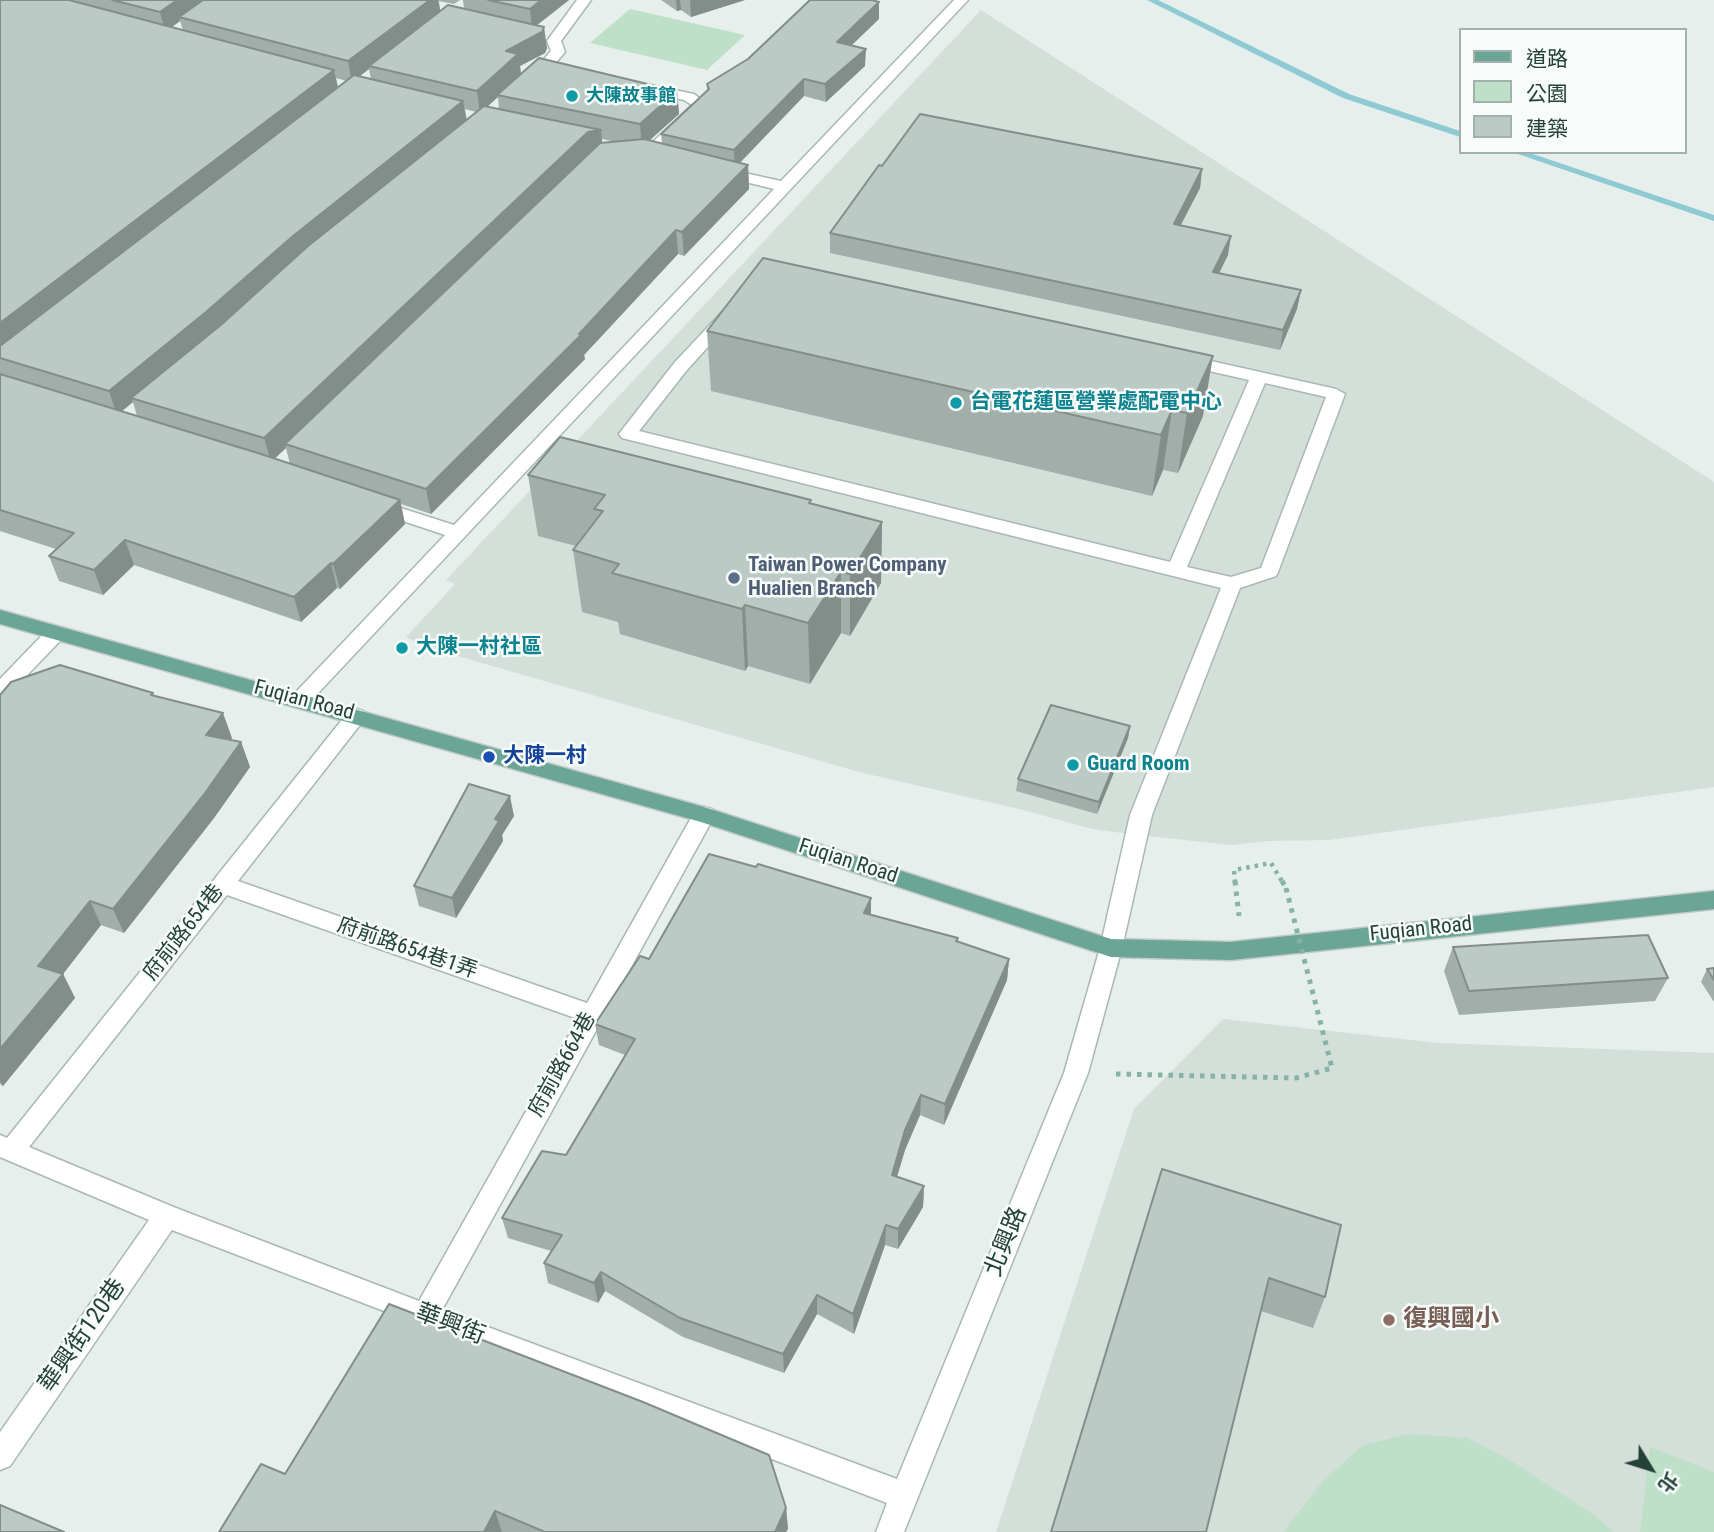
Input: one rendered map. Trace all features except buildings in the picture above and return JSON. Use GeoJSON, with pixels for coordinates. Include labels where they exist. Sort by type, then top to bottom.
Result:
{"type":"FeatureCollection","features":[{"type":"Feature","properties":{"kind":"main road","name":"Fuqian Road"},"geometry":{"type":"LineString","coordinates":[[0,617],[704,815],[1111,948],[1231,951],[1714,900]]}},
{"type":"Feature","properties":{"kind":"street"},"geometry":{"type":"LineString","coordinates":[[584,0],[547,40],[558,52],[539,72],[584,75]]}},
{"type":"Feature","properties":{"kind":"street"},"geometry":{"type":"LineString","coordinates":[[300,700],[961,0]]}},
{"type":"Feature","properties":{"kind":"street"},"geometry":{"type":"LineString","coordinates":[[636,86],[689,97],[701,105],[638,154],[671,160]]}},
{"type":"Feature","properties":{"kind":"street"},"geometry":{"type":"LineString","coordinates":[[708,169],[786,187]]}},
{"type":"Feature","properties":{"kind":"street"},"geometry":{"type":"LineString","coordinates":[[734,308],[681,366],[628,434],[1232,584],[1269,572],[1336,394],[1164,356]]}},
{"type":"Feature","properties":{"kind":"street"},"geometry":{"type":"LineString","coordinates":[[1176,570],[1259,377]]}},
{"type":"Feature","properties":{"kind":"street"},"geometry":{"type":"LineString","coordinates":[[354,498],[458,533]]}},
{"type":"Feature","properties":{"kind":"street","name":"北興路"},"geometry":{"type":"LineString","coordinates":[[890,1532],[1076,1073],[1111,948],[1141,815],[1232,584]]}},
{"type":"Feature","properties":{"kind":"street"},"geometry":{"type":"LineString","coordinates":[[0,691],[55,634]]}},
{"type":"Feature","properties":{"kind":"street","name":"府前路654巷"},"geometry":{"type":"LineString","coordinates":[[6,1148],[356,716]]}},
{"type":"Feature","properties":{"kind":"street","name":"府前路664巷"},"geometry":{"type":"LineString","coordinates":[[425,1316],[704,815]]}},
{"type":"Feature","properties":{"kind":"street","name":"府前路654巷1弄"},"geometry":{"type":"LineString","coordinates":[[222,884],[591,1014]]}},
{"type":"Feature","properties":{"kind":"street","name":"華興街"},"geometry":{"type":"LineString","coordinates":[[6,1148],[167,1216],[425,1316],[903,1495]]}},
{"type":"Feature","properties":{"kind":"street","name":"華興街120巷"},"geometry":{"type":"LineString","coordinates":[[0,1456],[167,1216]]}},
{"type":"Feature","properties":{"kind":"path"},"geometry":{"type":"LineString","coordinates":[[1076,1073],[1296,1078],[1332,1068],[1286,888],[1271,863],[1234,870],[1240,911],[1231,951]]}},
{"type":"Feature","properties":{"kind":"shaded area"},"geometry":{"type":"Polygon","coordinates":[[[981,10],[1714,482],[1714,787],[1329,840],[1268,841],[1232,845],[1137,835],[1092,829],[859,772],[423,646],[406,637],[455,584],[446,580],[981,10]]]}},
{"type":"Feature","properties":{"kind":"shaded area","name":"復興國小"},"geometry":{"type":"Polygon","coordinates":[[[1223,1019],[1438,1043],[1714,1053],[1714,1532],[996,1532],[1134,1109],[1223,1019]]]}},
{"type":"Feature","properties":{"kind":"green space"},"geometry":{"type":"Polygon","coordinates":[[[630,9],[745,35],[707,70],[590,43],[630,9]]]}},
{"type":"Feature","properties":{"kind":"green space"},"geometry":{"type":"Polygon","coordinates":[[[1409,1434],[1468,1438],[1513,1462],[1594,1515],[1614,1532],[1283,1532],[1322,1482],[1363,1445],[1409,1434]]]}},
{"type":"Feature","properties":{"kind":"green space"},"geometry":{"type":"Polygon","coordinates":[[[1650,1447],[1714,1472],[1714,1532],[1640,1532],[1650,1447]]]}},
{"type":"Feature","properties":{"kind":"waterway"},"geometry":{"type":"LineString","coordinates":[[1151,0],[1346,96],[1458,133]]}},
{"type":"Feature","properties":{"kind":"waterway"},"geometry":{"type":"LineString","coordinates":[[1523,154],[1714,218]]}},
{"type":"Feature","properties":{"kind":"place","name":"大陳故事館"},"geometry":{"type":"Point","coordinates":[572,96]}},
{"type":"Feature","properties":{"kind":"place","name":"台電花蓮區營業處配電中心"},"geometry":{"type":"Point","coordinates":[956,403]}},
{"type":"Feature","properties":{"kind":"place","name":"Taiwan Power Company Hualien Branch"},"geometry":{"type":"Point","coordinates":[734,578]}},
{"type":"Feature","properties":{"kind":"place","name":"大陳一村社區"},"geometry":{"type":"Point","coordinates":[402,648]}},
{"type":"Feature","properties":{"kind":"place","name":"大陳一村"},"geometry":{"type":"Point","coordinates":[489,757]}},
{"type":"Feature","properties":{"kind":"place","name":"Guard Room"},"geometry":{"type":"Point","coordinates":[1073,765]}},
{"type":"Feature","properties":{"kind":"place","name":"復興國小"},"geometry":{"type":"Point","coordinates":[1389,1320]}}]}
